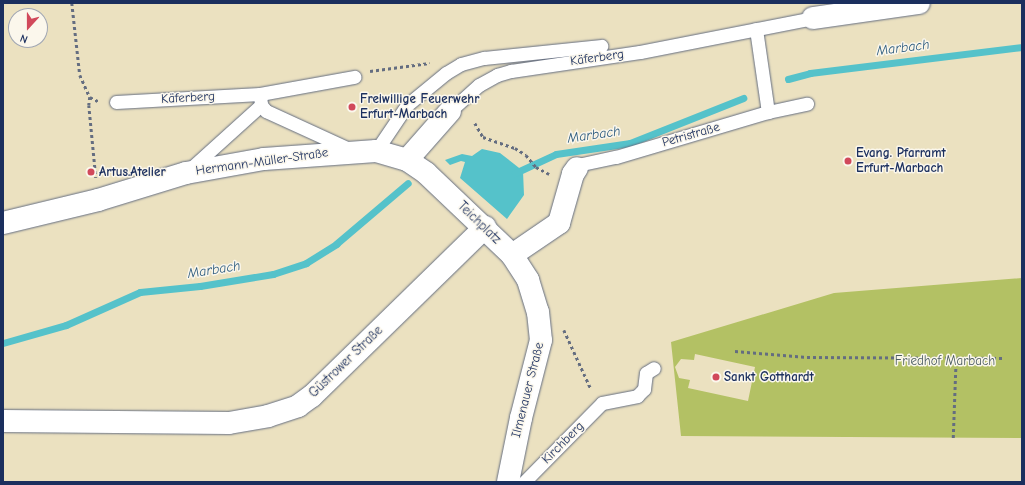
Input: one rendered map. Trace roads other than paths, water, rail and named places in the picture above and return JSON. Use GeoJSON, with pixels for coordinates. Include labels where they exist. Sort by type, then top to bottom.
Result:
{"type":"FeatureCollection","features":[{"type":"Feature","properties":{"kind":"street","name":"Käferberg"},"geometry":{"type":"LineString","coordinates":[[813,18],[919,3]]}},
{"type":"Feature","properties":{"kind":"street"},"geometry":{"type":"LineString","coordinates":[[407,160],[450,111]]}},
{"type":"Feature","properties":{"kind":"street","name":"Hermann-Müller-Straße"},"geometry":{"type":"LineString","coordinates":[[3,223],[98,200],[186,173],[264,159],[353,151],[376,151],[407,160]]}},
{"type":"Feature","properties":{"kind":"street","name":"Teichplatz"},"geometry":{"type":"LineString","coordinates":[[407,160],[426,173],[485,227],[512,255],[559,223],[576,168]]}},
{"type":"Feature","properties":{"kind":"street","name":"Güstrower Straße"},"geometry":{"type":"LineString","coordinates":[[3,421],[229,423],[268,416],[298,406],[312,396],[485,227]]}},
{"type":"Feature","properties":{"kind":"street","name":"Ilmenauer Straße"},"geometry":{"type":"LineString","coordinates":[[508,482],[521,418],[541,340],[538,312],[528,280],[512,255]]}},
{"type":"Feature","properties":{"kind":"lane","name":"Käferberg"},"geometry":{"type":"LineString","coordinates":[[450,111],[479,85],[497,75],[640,52],[813,18]]}},
{"type":"Feature","properties":{"kind":"lane"},"geometry":{"type":"LineString","coordinates":[[756,29],[768,112]]}},
{"type":"Feature","properties":{"kind":"lane","name":"Käferberg"},"geometry":{"type":"LineString","coordinates":[[376,151],[407,105],[440,78],[461,64],[484,58],[601,46]]}},
{"type":"Feature","properties":{"kind":"lane","name":"Käferberg"},"geometry":{"type":"LineString","coordinates":[[116,102],[261,99],[354,78]]}},
{"type":"Feature","properties":{"kind":"lane"},"geometry":{"type":"LineString","coordinates":[[186,173],[261,99],[266,111],[353,151]]}},
{"type":"Feature","properties":{"kind":"lane","name":"Petristraße"},"geometry":{"type":"LineString","coordinates":[[576,168],[582,164],[616,158],[768,112],[807,104]]}},
{"type":"Feature","properties":{"kind":"lane","name":"Kirchberg"},"geometry":{"type":"LineString","coordinates":[[524,482],[602,403],[637,396],[644,389],[646,373],[654,368]]}},
{"type":"Feature","properties":{"kind":"water"},"geometry":{"type":"Polygon","coordinates":[[[482,149],[500,153],[523,171],[524,195],[507,219],[460,178],[465,162],[461,161],[450,165],[445,160],[462,154],[472,156],[482,149]]]}},
{"type":"Feature","properties":{"kind":"waterway","name":"Marbach"},"geometry":{"type":"LineString","coordinates":[[788,79],[810,73],[1022,47]]}},
{"type":"Feature","properties":{"kind":"waterway","name":"Marbach"},"geometry":{"type":"LineString","coordinates":[[515,173],[556,154],[630,143],[743,98]]}},
{"type":"Feature","properties":{"kind":"waterway","name":"Marbach"},"geometry":{"type":"LineString","coordinates":[[3,343],[66,325],[140,292],[200,286],[273,274],[306,263],[336,244],[408,183]]}},
{"type":"Feature","properties":{"kind":"place","name":"Freiwillige Feuerwehr Erfurt-Marbach"},"geometry":{"type":"Point","coordinates":[352,107]}},
{"type":"Feature","properties":{"kind":"place","name":"Evang. Pfarramt Erfurt-Marbach"},"geometry":{"type":"Point","coordinates":[848,161]}},
{"type":"Feature","properties":{"kind":"place","name":"Artus.Atelier"},"geometry":{"type":"Point","coordinates":[91,172]}},
{"type":"Feature","properties":{"kind":"place","name":"Sankt Gotthardt"},"geometry":{"type":"Point","coordinates":[716,377]}},
{"type":"Feature","properties":{"kind":"park label","name":"Friedhof Marbach"},"geometry":{"type":"Point","coordinates":[945,361]}}]}
